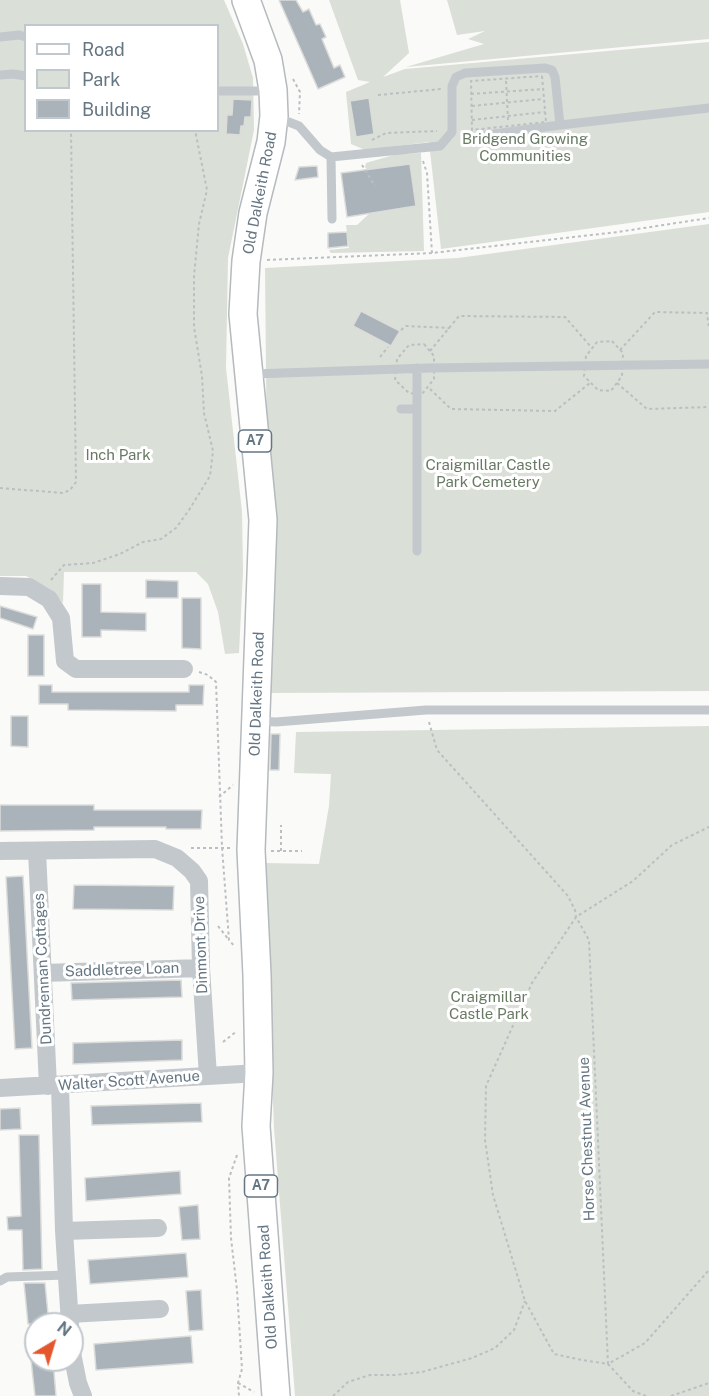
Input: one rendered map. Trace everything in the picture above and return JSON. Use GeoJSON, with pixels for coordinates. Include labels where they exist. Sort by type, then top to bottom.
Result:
{"type":"FeatureCollection","features":[{"type":"Feature","properties":{"kind":"main road","name":"Old Dalkeith Road"},"geometry":{"type":"LineString","coordinates":[[246,0],[268,60],[273,103],[271,142],[253,213],[246,261],[243,314],[263,520],[251,850],[259,1073],[256,1126],[276,1396]]}},
{"type":"Feature","properties":{"kind":"street"},"geometry":{"type":"LineString","coordinates":[[0,586],[29,587],[49,599],[61,618],[65,661],[76,669],[184,669]]}},
{"type":"Feature","properties":{"kind":"street","name":"Dinmont Drive"},"geometry":{"type":"LineString","coordinates":[[0,851],[155,849],[177,858],[192,871],[199,881],[201,968],[208,1076]]}},
{"type":"Feature","properties":{"kind":"street","name":"Dundrennan Cottages"},"geometry":{"type":"LineString","coordinates":[[37,851],[43,973],[54,1086],[69,1312]]}},
{"type":"Feature","properties":{"kind":"street","name":"Saddletree Loan"},"geometry":{"type":"LineString","coordinates":[[43,973],[201,968]]}},
{"type":"Feature","properties":{"kind":"street","name":"Walter Scott Avenue"},"geometry":{"type":"LineString","coordinates":[[0,1088],[259,1073]]}},
{"type":"Feature","properties":{"kind":"street"},"geometry":{"type":"LineString","coordinates":[[64,1230],[158,1228]]}},
{"type":"Feature","properties":{"kind":"street"},"geometry":{"type":"LineString","coordinates":[[84,1317],[160,1309]]}},
{"type":"Feature","properties":{"kind":"street"},"geometry":{"type":"LineString","coordinates":[[76,1372],[83,1396]]}},
{"type":"Feature","properties":{"kind":"lane"},"geometry":{"type":"LineString","coordinates":[[0,36],[24,36]]}},
{"type":"Feature","properties":{"kind":"lane"},"geometry":{"type":"LineString","coordinates":[[219,91],[273,103],[331,158],[440,146],[452,132],[452,86],[456,77],[465,73],[545,68],[552,70],[555,77],[560,126]]}},
{"type":"Feature","properties":{"kind":"lane"},"geometry":{"type":"LineString","coordinates":[[0,75],[24,76]]}},
{"type":"Feature","properties":{"kind":"lane"},"geometry":{"type":"LineString","coordinates":[[479,136],[709,108]]}},
{"type":"Feature","properties":{"kind":"lane"},"geometry":{"type":"LineString","coordinates":[[331,158],[332,219]]}},
{"type":"Feature","properties":{"kind":"lane"},"geometry":{"type":"LineString","coordinates":[[248,374],[417,368],[709,364]]}},
{"type":"Feature","properties":{"kind":"lane"},"geometry":{"type":"LineString","coordinates":[[417,368],[417,551]]}},
{"type":"Feature","properties":{"kind":"lane"},"geometry":{"type":"LineString","coordinates":[[401,409],[416,409]]}},
{"type":"Feature","properties":{"kind":"lane"},"geometry":{"type":"LineString","coordinates":[[256,721],[276,722],[426,710],[709,710]]}},
{"type":"Feature","properties":{"kind":"lane"},"geometry":{"type":"LineString","coordinates":[[0,1281],[7,1277],[66,1275]]}},
{"type":"Feature","properties":{"kind":"path"},"geometry":{"type":"LineString","coordinates":[[542,76],[543,89],[546,122],[472,130],[471,81],[542,76]]}},
{"type":"Feature","properties":{"kind":"path"},"geometry":{"type":"LineString","coordinates":[[506,78],[508,126]]}},
{"type":"Feature","properties":{"kind":"path"},"geometry":{"type":"LineString","coordinates":[[378,95],[444,89]]}},
{"type":"Feature","properties":{"kind":"path"},"geometry":{"type":"LineString","coordinates":[[471,94],[543,89]]}},
{"type":"Feature","properties":{"kind":"path"},"geometry":{"type":"LineString","coordinates":[[472,106],[544,99]]}},
{"type":"Feature","properties":{"kind":"path"},"geometry":{"type":"LineString","coordinates":[[472,120],[508,114],[545,112]]}},
{"type":"Feature","properties":{"kind":"path"},"geometry":{"type":"LineString","coordinates":[[375,186],[353,155],[358,148],[386,133],[446,130]]}},
{"type":"Feature","properties":{"kind":"path"},"geometry":{"type":"LineString","coordinates":[[0,488],[63,493],[70,490],[76,482],[71,132]]}},
{"type":"Feature","properties":{"kind":"path"},"geometry":{"type":"LineString","coordinates":[[29,587],[54,579],[64,564],[93,563],[120,554],[143,542],[161,539],[176,528],[210,476],[213,451],[204,413],[202,376],[194,327],[195,266],[199,224],[207,190],[195,132]]}},
{"type":"Feature","properties":{"kind":"path"},"geometry":{"type":"LineString","coordinates":[[420,149],[427,173],[432,253]]}},
{"type":"Feature","properties":{"kind":"path"},"geometry":{"type":"LineString","coordinates":[[246,261],[432,253],[618,232],[709,218]]}},
{"type":"Feature","properties":{"kind":"path"},"geometry":{"type":"LineString","coordinates":[[620,350],[655,312],[707,313],[709,328]]}},
{"type":"Feature","properties":{"kind":"path"},"geometry":{"type":"LineString","coordinates":[[430,351],[459,316],[565,317],[592,348]]}},
{"type":"Feature","properties":{"kind":"path"},"geometry":{"type":"LineString","coordinates":[[401,330],[406,326],[450,328]]}},
{"type":"Feature","properties":{"kind":"path"},"geometry":{"type":"LineString","coordinates":[[428,386],[452,409],[555,411],[590,382]]}},
{"type":"Feature","properties":{"kind":"path"},"geometry":{"type":"LineString","coordinates":[[617,383],[647,409],[709,407]]}},
{"type":"Feature","properties":{"kind":"path"},"geometry":{"type":"LineString","coordinates":[[184,669],[208,675],[216,681],[222,847],[229,940],[236,949]]}},
{"type":"Feature","properties":{"kind":"path","name":"Horse Chestnut Avenue"},"geometry":{"type":"LineString","coordinates":[[426,710],[437,750],[568,896],[576,917],[589,940],[608,1364]]}},
{"type":"Feature","properties":{"kind":"path"},"geometry":{"type":"LineString","coordinates":[[281,825],[281,851]]}},
{"type":"Feature","properties":{"kind":"path"},"geometry":{"type":"LineString","coordinates":[[709,827],[672,844],[633,881],[576,917],[532,983],[486,1086],[485,1140],[493,1195],[525,1301],[554,1354],[608,1364],[645,1343],[709,1270]]}},
{"type":"Feature","properties":{"kind":"path"},"geometry":{"type":"LineString","coordinates":[[188,848],[222,847],[302,852]]}},
{"type":"Feature","properties":{"kind":"path"},"geometry":{"type":"LineString","coordinates":[[206,1054],[256,1016]]}},
{"type":"Feature","properties":{"kind":"path"},"geometry":{"type":"LineString","coordinates":[[238,1396],[238,1383],[242,1369],[231,1238],[229,1178],[239,1150]]}},
{"type":"Feature","properties":{"kind":"path"},"geometry":{"type":"LineString","coordinates":[[333,1396],[348,1382],[370,1375],[395,1376],[422,1372],[472,1359],[495,1348],[514,1330],[525,1301]]}},
{"type":"Feature","properties":{"kind":"path"},"geometry":{"type":"LineString","coordinates":[[608,1364],[633,1391],[645,1396]]}},
{"type":"Feature","properties":{"kind":"path"},"geometry":{"type":"LineString","coordinates":[[238,1383],[261,1396]]}},
{"type":"Feature","properties":{"kind":"path"},"geometry":{"type":"LineString","coordinates":[[671,1396],[709,1383]]}},
{"type":"Feature","properties":{"kind":"green space","name":"Inch Park"},"geometry":{"type":"Polygon","coordinates":[[[0,0],[224,0],[243,44],[253,78],[254,130],[228,258],[226,368],[242,512],[243,572],[239,653],[225,654],[218,612],[208,584],[196,572],[64,572],[63,603],[50,589],[26,576],[0,576],[0,0]]]}},
{"type":"Feature","properties":{"kind":"green space","name":"Bridgend Growing Communities"},"geometry":{"type":"Polygon","coordinates":[[[329,0],[400,0],[409,53],[383,77],[405,69],[709,42],[709,212],[441,249],[429,142],[365,150],[351,144],[346,92],[370,82],[358,80],[329,0]]]}},
{"type":"Feature","properties":{"kind":"green space"},"geometry":{"type":"Polygon","coordinates":[[[447,0],[709,0],[709,39],[406,67],[484,44],[468,39],[485,31],[457,35],[447,0]]]}},
{"type":"Feature","properties":{"kind":"green space"},"geometry":{"type":"Polygon","coordinates":[[[421,153],[424,251],[331,253],[329,250],[349,248],[346,225],[357,225],[369,214],[416,206],[414,189],[394,186],[369,172],[365,167],[366,163],[397,154],[421,153]]]}},
{"type":"Feature","properties":{"kind":"green space","name":"Craigmillar Castle Park Cemetery"},"geometry":{"type":"Polygon","coordinates":[[[709,224],[709,691],[271,693],[272,521],[267,473],[265,268],[458,258],[709,224]]]}},
{"type":"Feature","properties":{"kind":"green space","name":"Craigmillar Castle Park"},"geometry":{"type":"Polygon","coordinates":[[[709,726],[709,1396],[295,1396],[274,1128],[264,863],[319,864],[329,806],[331,774],[294,773],[296,732],[709,726]]]}},
{"type":"Feature","properties":{"kind":"building"},"geometry":{"type":"Polygon","coordinates":[[[279,0],[296,0],[303,12],[309,9],[316,25],[320,24],[326,37],[322,39],[334,68],[340,65],[345,77],[318,89],[279,0]]]}},
{"type":"Feature","properties":{"kind":"building"},"geometry":{"type":"Polygon","coordinates":[[[369,98],[374,134],[356,137],[350,101],[369,98]]]}},
{"type":"Feature","properties":{"kind":"building"},"geometry":{"type":"Polygon","coordinates":[[[233,99],[252,100],[251,117],[245,117],[240,135],[226,134],[227,115],[232,115],[233,99]]]}},
{"type":"Feature","properties":{"kind":"building"},"geometry":{"type":"Polygon","coordinates":[[[410,164],[416,206],[347,217],[341,173],[410,164]]]}},
{"type":"Feature","properties":{"kind":"building"},"geometry":{"type":"Polygon","coordinates":[[[317,166],[318,177],[295,180],[299,167],[317,166]]]}},
{"type":"Feature","properties":{"kind":"building"},"geometry":{"type":"Polygon","coordinates":[[[347,232],[348,246],[328,248],[328,233],[347,232]]]}},
{"type":"Feature","properties":{"kind":"building"},"geometry":{"type":"Polygon","coordinates":[[[361,311],[400,331],[391,346],[353,326],[361,311]]]}},
{"type":"Feature","properties":{"kind":"building"},"geometry":{"type":"Polygon","coordinates":[[[146,580],[178,581],[178,598],[146,598],[146,580]]]}},
{"type":"Feature","properties":{"kind":"building"},"geometry":{"type":"Polygon","coordinates":[[[82,584],[101,584],[101,612],[146,613],[146,631],[101,630],[101,637],[82,637],[82,584]]]}},
{"type":"Feature","properties":{"kind":"building"},"geometry":{"type":"Polygon","coordinates":[[[182,598],[201,598],[201,649],[182,648],[182,598]]]}},
{"type":"Feature","properties":{"kind":"building"},"geometry":{"type":"Polygon","coordinates":[[[0,606],[37,617],[33,629],[0,618],[0,606]]]}},
{"type":"Feature","properties":{"kind":"building"},"geometry":{"type":"Polygon","coordinates":[[[28,635],[44,635],[44,676],[28,676],[28,635]]]}},
{"type":"Feature","properties":{"kind":"building"},"geometry":{"type":"Polygon","coordinates":[[[39,685],[52,685],[52,692],[189,692],[189,685],[204,685],[203,705],[176,705],[176,711],[68,710],[68,704],[39,704],[39,685]]]}},
{"type":"Feature","properties":{"kind":"building"},"geometry":{"type":"Polygon","coordinates":[[[11,716],[28,716],[28,747],[11,746],[11,716]]]}},
{"type":"Feature","properties":{"kind":"building"},"geometry":{"type":"Polygon","coordinates":[[[271,734],[280,734],[279,770],[270,770],[271,734]]]}},
{"type":"Feature","properties":{"kind":"building"},"geometry":{"type":"Polygon","coordinates":[[[0,805],[94,805],[94,810],[202,810],[201,829],[94,827],[94,830],[0,831],[0,805]]]}},
{"type":"Feature","properties":{"kind":"building"},"geometry":{"type":"Polygon","coordinates":[[[23,876],[32,1048],[15,1049],[6,877],[23,876]]]}},
{"type":"Feature","properties":{"kind":"building"},"geometry":{"type":"Polygon","coordinates":[[[74,885],[174,886],[173,910],[73,909],[74,885]]]}},
{"type":"Feature","properties":{"kind":"building"},"geometry":{"type":"Polygon","coordinates":[[[181,980],[182,997],[72,1000],[71,983],[181,980]]]}},
{"type":"Feature","properties":{"kind":"building"},"geometry":{"type":"Polygon","coordinates":[[[182,1040],[182,1060],[73,1064],[73,1043],[182,1040]]]}},
{"type":"Feature","properties":{"kind":"building"},"geometry":{"type":"Polygon","coordinates":[[[201,1103],[202,1122],[92,1125],[91,1106],[201,1103]]]}},
{"type":"Feature","properties":{"kind":"building"},"geometry":{"type":"Polygon","coordinates":[[[20,1108],[21,1129],[0,1130],[0,1109],[20,1108]]]}},
{"type":"Feature","properties":{"kind":"building"},"geometry":{"type":"Polygon","coordinates":[[[19,1135],[39,1135],[42,1269],[23,1270],[22,1230],[8,1230],[7,1217],[21,1216],[19,1135]]]}},
{"type":"Feature","properties":{"kind":"building"},"geometry":{"type":"Polygon","coordinates":[[[180,1171],[181,1194],[86,1201],[85,1178],[180,1171]]]}},
{"type":"Feature","properties":{"kind":"building"},"geometry":{"type":"Polygon","coordinates":[[[198,1205],[200,1239],[182,1240],[179,1207],[198,1205]]]}},
{"type":"Feature","properties":{"kind":"building"},"geometry":{"type":"Polygon","coordinates":[[[186,1253],[188,1277],[90,1284],[88,1260],[186,1253]]]}},
{"type":"Feature","properties":{"kind":"building"},"geometry":{"type":"Polygon","coordinates":[[[24,1283],[45,1283],[48,1312],[27,1312],[24,1283]]]}},
{"type":"Feature","properties":{"kind":"building"},"geometry":{"type":"Polygon","coordinates":[[[201,1290],[203,1330],[189,1331],[186,1291],[201,1290]]]}},
{"type":"Feature","properties":{"kind":"building"},"geometry":{"type":"Polygon","coordinates":[[[191,1336],[193,1363],[96,1370],[94,1344],[191,1336]]]}},
{"type":"Feature","properties":{"kind":"building"},"geometry":{"type":"Polygon","coordinates":[[[32,1372],[54,1372],[56,1396],[35,1396],[32,1372]]]}}]}
